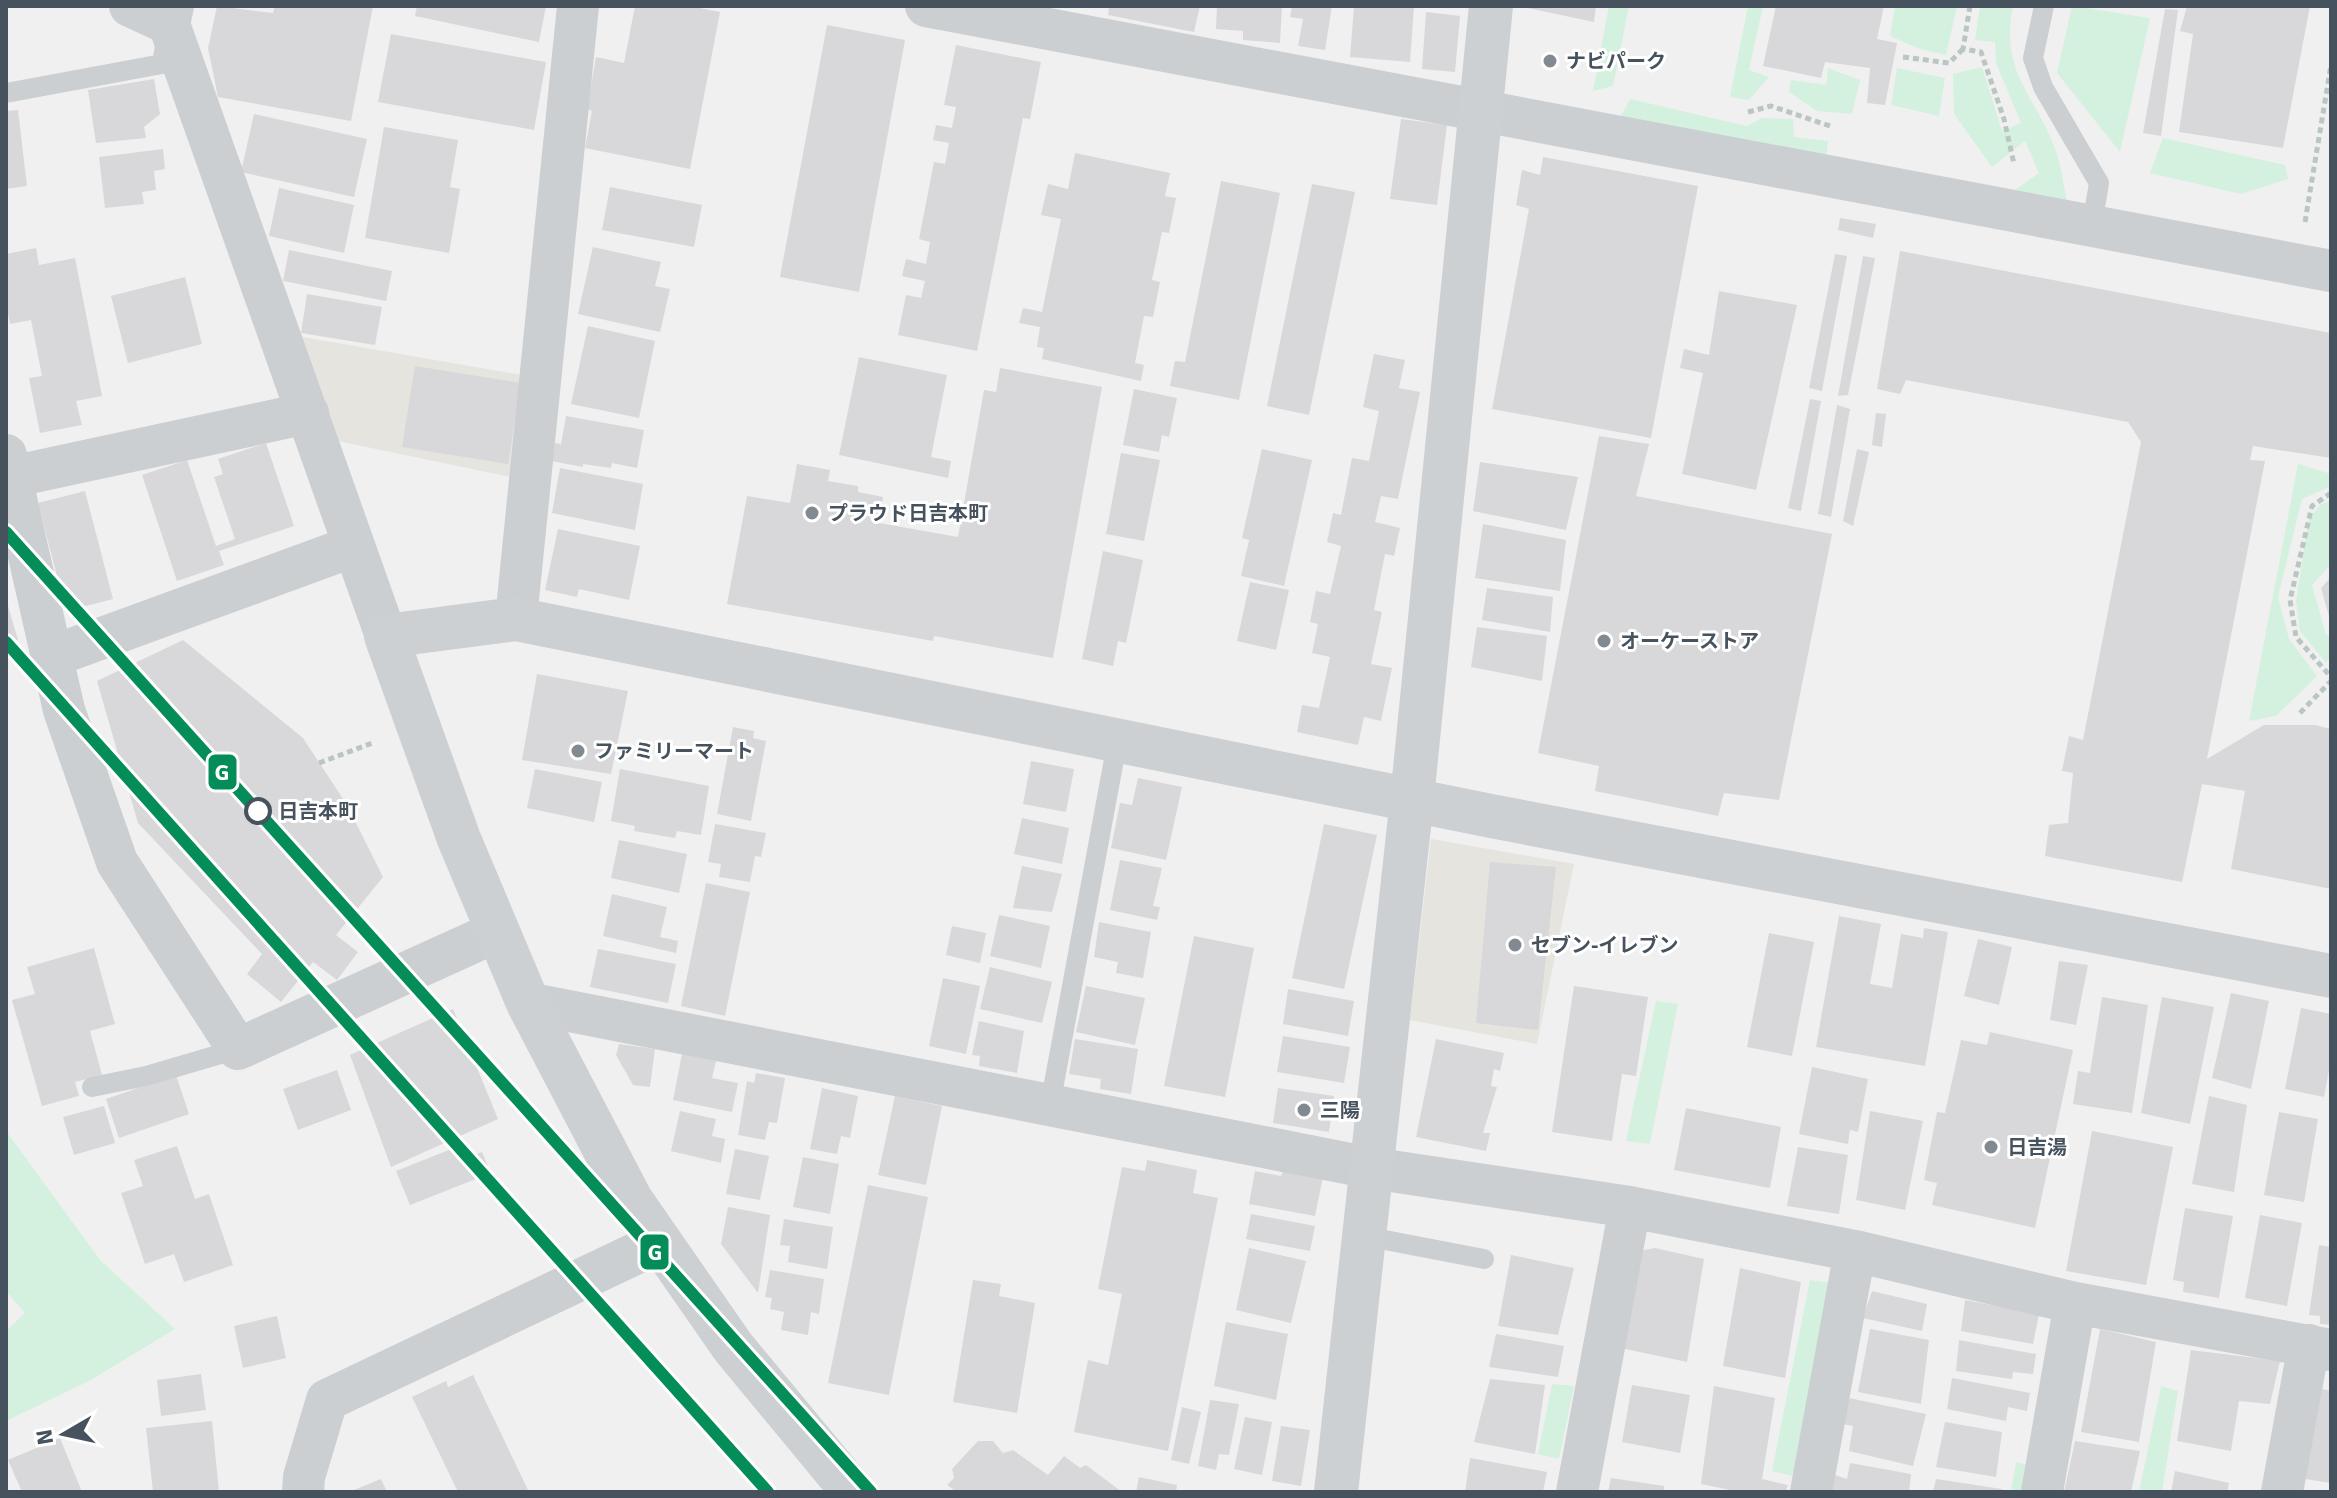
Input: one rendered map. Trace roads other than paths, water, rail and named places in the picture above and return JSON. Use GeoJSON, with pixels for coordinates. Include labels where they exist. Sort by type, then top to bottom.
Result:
{"type":"FeatureCollection","features":[{"type":"Feature","properties":{"kind":"street"},"geometry":{"type":"LineString","coordinates":[[130,6],[171,15],[354,546],[459,839],[528,1003],[631,1200],[733,1347],[853,1492]]}},
{"type":"Feature","properties":{"kind":"street"},"geometry":{"type":"LineString","coordinates":[[516,619],[578,6]]}},
{"type":"Feature","properties":{"kind":"street"},"geometry":{"type":"LineString","coordinates":[[926,6],[2331,271]]}},
{"type":"Feature","properties":{"kind":"street"},"geometry":{"type":"LineString","coordinates":[[1336,1492],[1412,799],[1491,6]]}},
{"type":"Feature","properties":{"kind":"street"},"geometry":{"type":"LineString","coordinates":[[308,413],[8,470],[64,710],[117,862],[238,1049],[498,931]]}},
{"type":"Feature","properties":{"kind":"street"},"geometry":{"type":"LineString","coordinates":[[53,656],[354,546]]}},
{"type":"Feature","properties":{"kind":"street"},"geometry":{"type":"LineString","coordinates":[[386,636],[516,619],[1412,799],[2331,976]]}},
{"type":"Feature","properties":{"kind":"street"},"geometry":{"type":"LineString","coordinates":[[528,1003],[1371,1168],[1630,1207],[1855,1251],[2075,1303],[2320,1348],[2282,1492]]}},
{"type":"Feature","properties":{"kind":"street"},"geometry":{"type":"LineString","coordinates":[[1577,1492],[1630,1207]]}},
{"type":"Feature","properties":{"kind":"street"},"geometry":{"type":"LineString","coordinates":[[303,1492],[304,1477],[327,1400],[660,1242]]}},
{"type":"Feature","properties":{"kind":"street"},"geometry":{"type":"LineString","coordinates":[[1811,1492],[1855,1251]]}},
{"type":"Feature","properties":{"kind":"street"},"geometry":{"type":"LineString","coordinates":[[2042,1492],[2075,1303]]}},
{"type":"Feature","properties":{"kind":"lane"},"geometry":{"type":"LineString","coordinates":[[2044,6],[2033,58],[2043,87],[2099,183],[2092,225]]}},
{"type":"Feature","properties":{"kind":"lane"},"geometry":{"type":"LineString","coordinates":[[6,93],[162,64],[171,15]]}},
{"type":"Feature","properties":{"kind":"lane"},"geometry":{"type":"LineString","coordinates":[[1050,1105],[1118,738]]}},
{"type":"Feature","properties":{"kind":"lane"},"geometry":{"type":"LineString","coordinates":[[92,1087],[146,1076],[238,1049]]}},
{"type":"Feature","properties":{"kind":"lane"},"geometry":{"type":"LineString","coordinates":[[1364,1236],[1484,1259]]}},
{"type":"Feature","properties":{"kind":"place","name":"ナビパーク"},"geometry":{"type":"Point","coordinates":[1550,61]}},
{"type":"Feature","properties":{"kind":"place","name":"プラウド日吉本町"},"geometry":{"type":"Point","coordinates":[812,513]}},
{"type":"Feature","properties":{"kind":"place","name":"オーケーストア"},"geometry":{"type":"Point","coordinates":[1604,641]}},
{"type":"Feature","properties":{"kind":"place","name":"ファミリーマート"},"geometry":{"type":"Point","coordinates":[578,751]}},
{"type":"Feature","properties":{"kind":"place","name":"日吉本町"},"geometry":{"type":"Point","coordinates":[258,811]}},
{"type":"Feature","properties":{"kind":"place","name":"セブン-イレブン"},"geometry":{"type":"Point","coordinates":[1515,945]}},
{"type":"Feature","properties":{"kind":"place","name":"三陽"},"geometry":{"type":"Point","coordinates":[1304,1110]}},
{"type":"Feature","properties":{"kind":"place","name":"日吉湯"},"geometry":{"type":"Point","coordinates":[1991,1147]}}]}
